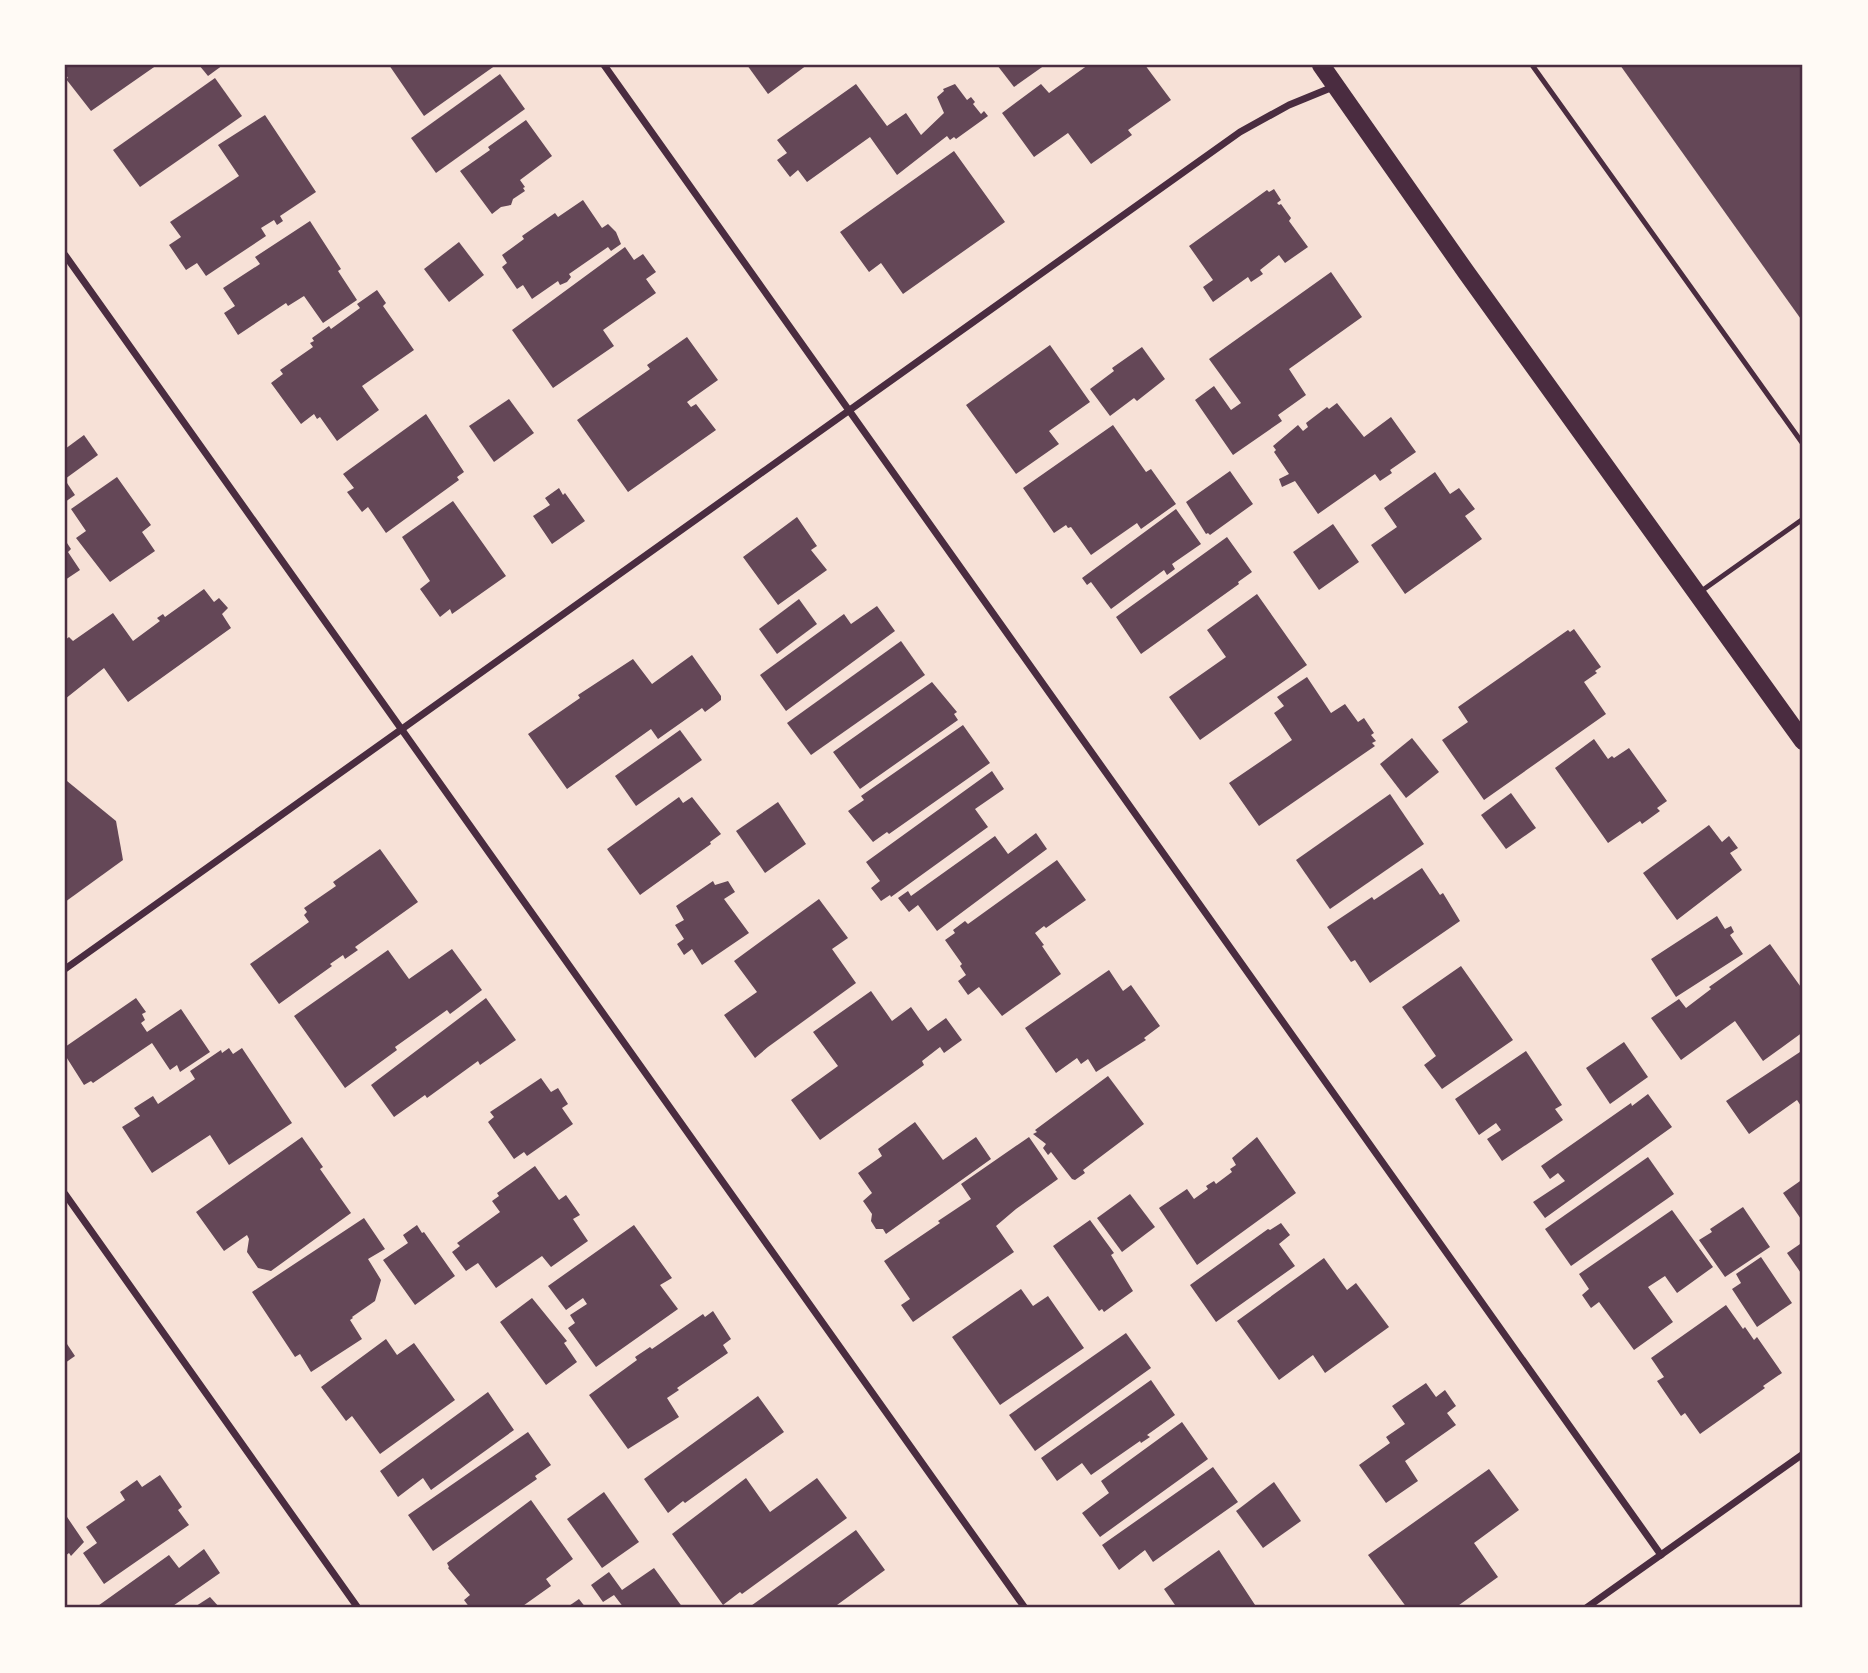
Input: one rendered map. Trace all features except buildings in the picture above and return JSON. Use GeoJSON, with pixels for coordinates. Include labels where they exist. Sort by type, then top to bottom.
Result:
{"type":"FeatureCollection","features":[{"type":"Feature","properties":{"kind":"main road"},"geometry":{"type":"LineString","coordinates":[[1321,65],[1466,272],[1803,741]]}},
{"type":"Feature","properties":{"kind":"street"},"geometry":{"type":"LineString","coordinates":[[604,65],[1661,1555]]}},
{"type":"Feature","properties":{"kind":"street"},"geometry":{"type":"LineString","coordinates":[[65,968],[1240,132],[1289,105],[1335,86]]}},
{"type":"Feature","properties":{"kind":"street"},"geometry":{"type":"LineString","coordinates":[[65,255],[1025,1608]]}},
{"type":"Feature","properties":{"kind":"street"},"geometry":{"type":"LineString","coordinates":[[65,1194],[358,1608]]}},
{"type":"Feature","properties":{"kind":"street"},"geometry":{"type":"LineString","coordinates":[[1586,1608],[1803,1454]]}},
{"type":"Feature","properties":{"kind":"lane"},"geometry":{"type":"LineString","coordinates":[[1532,65],[1803,444]]}},
{"type":"Feature","properties":{"kind":"lane"},"geometry":{"type":"LineString","coordinates":[[1698,593],[1803,519]]}}]}
